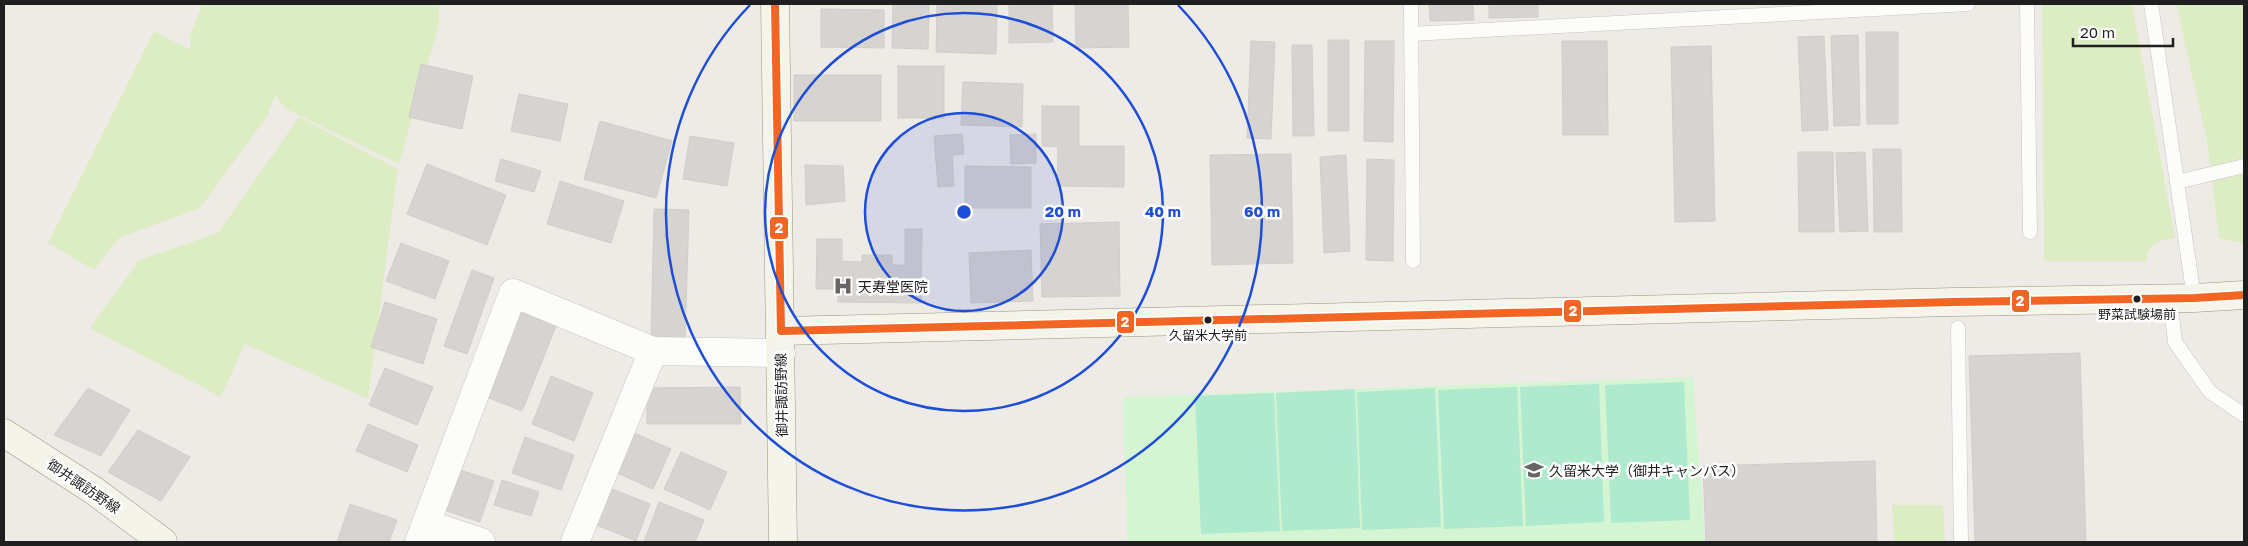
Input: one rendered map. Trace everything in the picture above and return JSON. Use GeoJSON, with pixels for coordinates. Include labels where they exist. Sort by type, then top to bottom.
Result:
{"type":"FeatureCollection","features":[{"type":"Feature","properties":{"kind":"main road","name":"御井諏訪野線"},"geometry":{"type":"LineString","coordinates":[[775,4],[783,542]]}},
{"type":"Feature","properties":{"kind":"main road"},"geometry":{"type":"LineString","coordinates":[[781,342],[1954,302],[2182,299],[2244,295]]}},
{"type":"Feature","properties":{"kind":"main road","name":"御井諏訪野線"},"geometry":{"type":"LineString","coordinates":[[4,433],[93,490],[163,542]]}},
{"type":"Feature","properties":{"kind":"street"},"geometry":{"type":"LineString","coordinates":[[481,542],[422,533],[513,293],[653,351],[781,342]]}},
{"type":"Feature","properties":{"kind":"street"},"geometry":{"type":"LineString","coordinates":[[575,542],[653,351]]}},
{"type":"Feature","properties":{"kind":"lane"},"geometry":{"type":"LineString","coordinates":[[1411,4],[1413,261]]}},
{"type":"Feature","properties":{"kind":"lane"},"geometry":{"type":"LineString","coordinates":[[1411,34],[1901,6],[1968,4]]}},
{"type":"Feature","properties":{"kind":"lane"},"geometry":{"type":"LineString","coordinates":[[2027,4],[2030,232]]}},
{"type":"Feature","properties":{"kind":"lane"},"geometry":{"type":"LineString","coordinates":[[2151,4],[2177,182],[2182,299],[2174,342],[2210,392],[2244,416]]}},
{"type":"Feature","properties":{"kind":"lane"},"geometry":{"type":"LineString","coordinates":[[2177,182],[2244,164]]}},
{"type":"Feature","properties":{"kind":"lane"},"geometry":{"type":"LineString","coordinates":[[1958,328],[1961,542]]}},
{"type":"Feature","properties":{"kind":"green space"},"geometry":{"type":"Polygon","coordinates":[[[202,4],[439,4],[439,24],[399,164],[286,109],[275,95],[268,115],[200,208],[119,238],[94,270],[48,243],[154,31],[191,50],[190,37],[202,4]]]}},
{"type":"Feature","properties":{"kind":"green space"},"geometry":{"type":"Polygon","coordinates":[[[2042,4],[2132,4],[2175,238],[2161,240],[2147,251],[2147,261],[2044,261],[2042,4]]]}},
{"type":"Feature","properties":{"kind":"green space"},"geometry":{"type":"Polygon","coordinates":[[[2176,4],[2244,4],[2244,246],[2239,242],[2219,238],[2207,141],[2176,4]]]}},
{"type":"Feature","properties":{"kind":"green space"},"geometry":{"type":"Polygon","coordinates":[[[299,117],[398,169],[368,399],[245,344],[221,397],[90,328],[139,260],[218,233],[299,117]]]}},
{"type":"Feature","properties":{"kind":"green space"},"geometry":{"type":"Polygon","coordinates":[[[1693,377],[1705,542],[1127,542],[1123,397],[1693,377]]]}},
{"type":"Feature","properties":{"kind":"green space"},"geometry":{"type":"Polygon","coordinates":[[[1684,382],[1690,520],[1611,523],[1605,385],[1684,382]]]}},
{"type":"Feature","properties":{"kind":"green space"},"geometry":{"type":"Polygon","coordinates":[[[1599,384],[1604,522],[1526,526],[1520,387],[1599,384]]]}},
{"type":"Feature","properties":{"kind":"green space"},"geometry":{"type":"Polygon","coordinates":[[[1517,387],[1523,526],[1444,529],[1438,390],[1517,387]]]}},
{"type":"Feature","properties":{"kind":"green space"},"geometry":{"type":"Polygon","coordinates":[[[1435,388],[1441,527],[1362,530],[1357,392],[1435,388]]]}},
{"type":"Feature","properties":{"kind":"green space"},"geometry":{"type":"Polygon","coordinates":[[[1355,389],[1360,528],[1282,531],[1276,393],[1355,389]]]}},
{"type":"Feature","properties":{"kind":"green space"},"geometry":{"type":"Polygon","coordinates":[[[1274,393],[1280,531],[1201,534],[1195,396],[1274,393]]]}},
{"type":"Feature","properties":{"kind":"green space"},"geometry":{"type":"Polygon","coordinates":[[[1892,505],[1943,505],[1945,542],[1894,542],[1892,505]]]}},
{"type":"Feature","properties":{"kind":"building"},"geometry":{"type":"Polygon","coordinates":[[[893,4],[929,4],[928,49],[892,48],[893,4]]]}},
{"type":"Feature","properties":{"kind":"building"},"geometry":{"type":"Polygon","coordinates":[[[937,4],[997,4],[996,54],[936,52],[937,4]]]}},
{"type":"Feature","properties":{"kind":"building"},"geometry":{"type":"Polygon","coordinates":[[[1009,4],[1052,4],[1053,42],[1009,43],[1009,4]]]}},
{"type":"Feature","properties":{"kind":"building"},"geometry":{"type":"Polygon","coordinates":[[[1075,4],[1128,4],[1129,47],[1076,48],[1075,4]]]}},
{"type":"Feature","properties":{"kind":"building"},"geometry":{"type":"Polygon","coordinates":[[[1429,4],[1473,4],[1474,20],[1430,21],[1429,4]]]}},
{"type":"Feature","properties":{"kind":"building"},"geometry":{"type":"Polygon","coordinates":[[[1489,4],[1538,4],[1538,17],[1489,18],[1489,4]]]}},
{"type":"Feature","properties":{"kind":"building"},"geometry":{"type":"Polygon","coordinates":[[[821,9],[884,10],[884,48],[821,47],[821,9]]]}},
{"type":"Feature","properties":{"kind":"building"},"geometry":{"type":"Polygon","coordinates":[[[1866,32],[1898,32],[1898,124],[1867,124],[1866,32]]]}},
{"type":"Feature","properties":{"kind":"building"},"geometry":{"type":"Polygon","coordinates":[[[1858,35],[1860,125],[1834,126],[1831,36],[1858,35]]]}},
{"type":"Feature","properties":{"kind":"building"},"geometry":{"type":"Polygon","coordinates":[[[1824,36],[1828,130],[1802,131],[1798,37],[1824,36]]]}},
{"type":"Feature","properties":{"kind":"building"},"geometry":{"type":"Polygon","coordinates":[[[1328,40],[1349,40],[1349,131],[1328,131],[1328,40]]]}},
{"type":"Feature","properties":{"kind":"building"},"geometry":{"type":"Polygon","coordinates":[[[1251,41],[1275,42],[1271,139],[1247,138],[1251,41]]]}},
{"type":"Feature","properties":{"kind":"building"},"geometry":{"type":"Polygon","coordinates":[[[1365,41],[1394,41],[1393,142],[1364,141],[1365,41]]]}},
{"type":"Feature","properties":{"kind":"building"},"geometry":{"type":"Polygon","coordinates":[[[1562,41],[1607,41],[1608,135],[1563,135],[1562,41]]]}},
{"type":"Feature","properties":{"kind":"building"},"geometry":{"type":"Polygon","coordinates":[[[1292,45],[1312,45],[1314,136],[1293,136],[1292,45]]]}},
{"type":"Feature","properties":{"kind":"building"},"geometry":{"type":"Polygon","coordinates":[[[1711,46],[1715,221],[1675,222],[1671,47],[1711,46]]]}},
{"type":"Feature","properties":{"kind":"building"},"geometry":{"type":"Polygon","coordinates":[[[421,64],[473,76],[462,129],[409,117],[421,64]]]}},
{"type":"Feature","properties":{"kind":"building"},"geometry":{"type":"Polygon","coordinates":[[[898,66],[944,66],[944,118],[898,118],[898,66]]]}},
{"type":"Feature","properties":{"kind":"building"},"geometry":{"type":"Polygon","coordinates":[[[794,75],[881,75],[881,121],[794,121],[794,75]]]}},
{"type":"Feature","properties":{"kind":"building"},"geometry":{"type":"Polygon","coordinates":[[[963,82],[1023,84],[1022,127],[961,125],[963,82]]]}},
{"type":"Feature","properties":{"kind":"building"},"geometry":{"type":"Polygon","coordinates":[[[519,94],[568,104],[560,141],[511,131],[519,94]]]}},
{"type":"Feature","properties":{"kind":"building"},"geometry":{"type":"Polygon","coordinates":[[[1042,106],[1079,106],[1079,146],[1124,146],[1124,187],[1057,186],[1058,147],[1042,146],[1042,106]]]}},
{"type":"Feature","properties":{"kind":"building"},"geometry":{"type":"Polygon","coordinates":[[[600,121],[672,141],[656,198],[584,179],[600,121]]]}},
{"type":"Feature","properties":{"kind":"building"},"geometry":{"type":"Polygon","coordinates":[[[962,134],[964,154],[952,155],[954,186],[938,187],[934,136],[962,134]]]}},
{"type":"Feature","properties":{"kind":"building"},"geometry":{"type":"Polygon","coordinates":[[[1036,134],[1036,163],[1011,164],[1010,135],[1036,134]]]}},
{"type":"Feature","properties":{"kind":"building"},"geometry":{"type":"Polygon","coordinates":[[[690,136],[734,143],[727,186],[683,179],[690,136]]]}},
{"type":"Feature","properties":{"kind":"building"},"geometry":{"type":"Polygon","coordinates":[[[1873,149],[1901,149],[1902,232],[1874,232],[1873,149]]]}},
{"type":"Feature","properties":{"kind":"building"},"geometry":{"type":"Polygon","coordinates":[[[1798,152],[1833,152],[1834,232],[1799,232],[1798,152]]]}},
{"type":"Feature","properties":{"kind":"building"},"geometry":{"type":"Polygon","coordinates":[[[1865,152],[1868,231],[1840,232],[1836,153],[1865,152]]]}},
{"type":"Feature","properties":{"kind":"building"},"geometry":{"type":"Polygon","coordinates":[[[1291,154],[1293,263],[1212,265],[1210,155],[1291,154]]]}},
{"type":"Feature","properties":{"kind":"building"},"geometry":{"type":"Polygon","coordinates":[[[1346,155],[1350,251],[1324,253],[1320,157],[1346,155]]]}},
{"type":"Feature","properties":{"kind":"building"},"geometry":{"type":"Polygon","coordinates":[[[501,159],[541,171],[534,192],[495,181],[501,159]]]}},
{"type":"Feature","properties":{"kind":"building"},"geometry":{"type":"Polygon","coordinates":[[[1367,159],[1394,160],[1393,261],[1366,260],[1367,159]]]}},
{"type":"Feature","properties":{"kind":"building"},"geometry":{"type":"Polygon","coordinates":[[[427,164],[506,195],[487,245],[407,214],[427,164]]]}},
{"type":"Feature","properties":{"kind":"building"},"geometry":{"type":"Polygon","coordinates":[[[805,165],[843,166],[845,201],[806,205],[805,165]]]}},
{"type":"Feature","properties":{"kind":"building"},"geometry":{"type":"Polygon","coordinates":[[[965,166],[1031,167],[1031,208],[965,208],[965,166]]]}},
{"type":"Feature","properties":{"kind":"building"},"geometry":{"type":"Polygon","coordinates":[[[560,181],[624,201],[611,243],[547,224],[560,181]]]}},
{"type":"Feature","properties":{"kind":"building"},"geometry":{"type":"Polygon","coordinates":[[[654,209],[689,210],[685,341],[651,340],[654,209]]]}},
{"type":"Feature","properties":{"kind":"building"},"geometry":{"type":"Polygon","coordinates":[[[1119,222],[1120,296],[1042,297],[1040,224],[1119,222]]]}},
{"type":"Feature","properties":{"kind":"building"},"geometry":{"type":"Polygon","coordinates":[[[905,229],[922,229],[921,303],[838,302],[838,289],[816,289],[817,239],[842,239],[842,261],[862,262],[862,255],[892,255],[892,265],[905,265],[905,229]]]}},
{"type":"Feature","properties":{"kind":"building"},"geometry":{"type":"Polygon","coordinates":[[[401,243],[449,261],[435,299],[386,281],[401,243]]]}},
{"type":"Feature","properties":{"kind":"building"},"geometry":{"type":"Polygon","coordinates":[[[1031,250],[1033,301],[971,303],[969,253],[1031,250]]]}},
{"type":"Feature","properties":{"kind":"building"},"geometry":{"type":"Polygon","coordinates":[[[472,270],[494,278],[467,354],[444,346],[472,270]]]}},
{"type":"Feature","properties":{"kind":"building"},"geometry":{"type":"Polygon","coordinates":[[[385,302],[437,319],[423,364],[371,347],[385,302]]]}},
{"type":"Feature","properties":{"kind":"building"},"geometry":{"type":"Polygon","coordinates":[[[513,309],[556,326],[522,411],[479,394],[513,309]]]}},
{"type":"Feature","properties":{"kind":"building"},"geometry":{"type":"Polygon","coordinates":[[[2080,353],[2086,542],[1975,542],[1969,356],[2080,353]]]}},
{"type":"Feature","properties":{"kind":"building"},"geometry":{"type":"Polygon","coordinates":[[[385,368],[433,387],[417,425],[369,405],[385,368]]]}},
{"type":"Feature","properties":{"kind":"building"},"geometry":{"type":"Polygon","coordinates":[[[551,376],[593,393],[574,441],[532,424],[551,376]]]}},
{"type":"Feature","properties":{"kind":"building"},"geometry":{"type":"Polygon","coordinates":[[[740,387],[741,424],[647,424],[647,388],[740,387]]]}},
{"type":"Feature","properties":{"kind":"building"},"geometry":{"type":"Polygon","coordinates":[[[88,388],[130,410],[101,456],[54,435],[88,388]]]}},
{"type":"Feature","properties":{"kind":"building"},"geometry":{"type":"Polygon","coordinates":[[[368,424],[418,445],[407,472],[356,451],[368,424]]]}},
{"type":"Feature","properties":{"kind":"building"},"geometry":{"type":"Polygon","coordinates":[[[138,430],[190,457],[161,501],[108,472],[138,430]]]}},
{"type":"Feature","properties":{"kind":"building"},"geometry":{"type":"Polygon","coordinates":[[[634,433],[671,449],[653,489],[617,473],[634,433]]]}},
{"type":"Feature","properties":{"kind":"building"},"geometry":{"type":"Polygon","coordinates":[[[525,437],[574,455],[561,490],[512,473],[525,437]]]}},
{"type":"Feature","properties":{"kind":"building"},"geometry":{"type":"Polygon","coordinates":[[[681,452],[727,472],[710,510],[664,489],[681,452]]]}},
{"type":"Feature","properties":{"kind":"building"},"geometry":{"type":"Polygon","coordinates":[[[1875,461],[1877,542],[1706,542],[1703,466],[1875,461]]]}},
{"type":"Feature","properties":{"kind":"building"},"geometry":{"type":"Polygon","coordinates":[[[454,468],[494,481],[480,522],[441,509],[454,468]]]}},
{"type":"Feature","properties":{"kind":"building"},"geometry":{"type":"Polygon","coordinates":[[[502,480],[539,492],[531,516],[494,505],[502,480]]]}},
{"type":"Feature","properties":{"kind":"building"},"geometry":{"type":"Polygon","coordinates":[[[610,488],[650,504],[636,541],[596,525],[610,488]]]}},
{"type":"Feature","properties":{"kind":"building"},"geometry":{"type":"Polygon","coordinates":[[[659,502],[704,520],[695,542],[644,542],[659,502]]]}},
{"type":"Feature","properties":{"kind":"building"},"geometry":{"type":"Polygon","coordinates":[[[350,504],[397,520],[389,542],[337,542],[350,504]]]}},
{"type":"Feature","properties":{"kind":"transit line","name":"2"},"geometry":{"type":"LineString","coordinates":[[775,4],[781,331],[1954,302],[2194,298],[2244,295]]}},
{"type":"Feature","properties":{"kind":"place","name":"天寿堂医院"},"geometry":{"type":"Point","coordinates":[843,286]}},
{"type":"Feature","properties":{"kind":"place","name":"野菜試験場前"},"geometry":{"type":"Point","coordinates":[2137,299]}},
{"type":"Feature","properties":{"kind":"place","name":"久留米大学前"},"geometry":{"type":"Point","coordinates":[1208,320]}},
{"type":"Feature","properties":{"kind":"place","name":"久留米大学（御井キャンパス）"},"geometry":{"type":"Point","coordinates":[1534,470]}}]}
